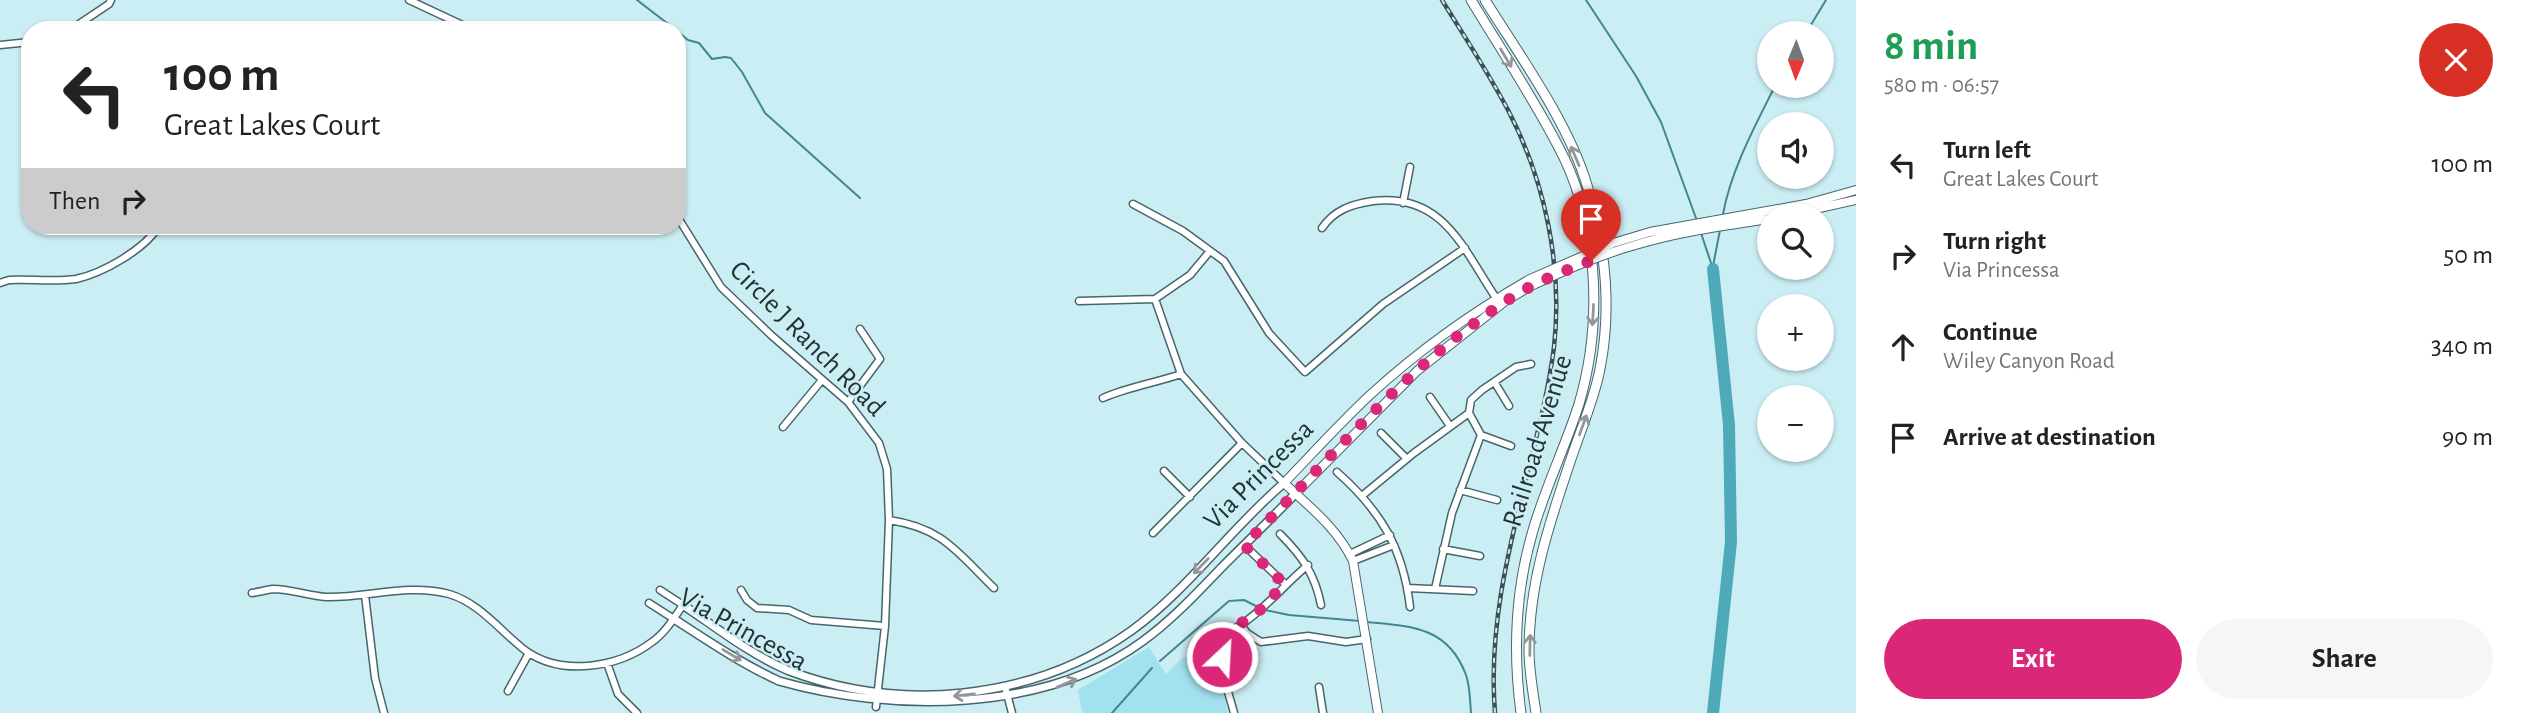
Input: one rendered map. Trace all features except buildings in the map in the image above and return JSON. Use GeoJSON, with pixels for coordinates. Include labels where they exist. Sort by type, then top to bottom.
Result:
{"type":"FeatureCollection","features":[{"type":"Feature","properties":{"kind":"main road","name":"Railroad Avenue"},"geometry":{"type":"LineString","coordinates":[[1471,0],[1559,147],[1585,221],[1592,268],[1593,305],[1587,371],[1578,405],[1532,533],[1520,593],[1515,644],[1521,713]]}},
{"type":"Feature","properties":{"kind":"main road","name":"Railroad Avenue"},"geometry":{"type":"LineString","coordinates":[[1485,0],[1539,88],[1587,184],[1598,228],[1606,288],[1600,369],[1548,526],[1536,574],[1529,651],[1536,713]]}},
{"type":"Feature","properties":{"kind":"main road"},"geometry":{"type":"LineString","coordinates":[[1820,203],[1856,190]]}},
{"type":"Feature","properties":{"kind":"main road"},"geometry":{"type":"LineString","coordinates":[[1834,204],[1856,200]]}},
{"type":"Feature","properties":{"kind":"main road"},"geometry":{"type":"LineString","coordinates":[[1500,300],[1531,282],[1613,243],[1650,233],[1757,216]]}},
{"type":"Feature","properties":{"kind":"main road"},"geometry":{"type":"LineString","coordinates":[[1531,282],[1630,246],[1700,230],[1757,221]]}},
{"type":"Feature","properties":{"kind":"main road","name":"Via Princessa"},"geometry":{"type":"LineString","coordinates":[[1284,483],[1389,378],[1500,300]]}},
{"type":"Feature","properties":{"kind":"main road","name":"Via Princessa"},"geometry":{"type":"LineString","coordinates":[[1295,494],[1417,371],[1500,300]]}},
{"type":"Feature","properties":{"kind":"main road"},"geometry":{"type":"LineString","coordinates":[[1284,483],[1334,530],[1344,542],[1351,558],[1367,639],[1377,713]]}},
{"type":"Feature","properties":{"kind":"street"},"geometry":{"type":"LineString","coordinates":[[84,21],[111,0]]}},
{"type":"Feature","properties":{"kind":"street"},"geometry":{"type":"LineString","coordinates":[[409,0],[454,21]]}},
{"type":"Feature","properties":{"kind":"street"},"geometry":{"type":"LineString","coordinates":[[0,45],[21,43]]}},
{"type":"Feature","properties":{"kind":"street"},"geometry":{"type":"LineString","coordinates":[[1403,203],[1410,167]]}},
{"type":"Feature","properties":{"kind":"street"},"geometry":{"type":"LineString","coordinates":[[1322,228],[1329,217],[1360,203],[1385,200],[1421,206],[1451,229],[1500,300]]}},
{"type":"Feature","properties":{"kind":"street"},"geometry":{"type":"LineString","coordinates":[[1133,204],[1183,231],[1224,261],[1269,333],[1305,372],[1383,304],[1465,248]]}},
{"type":"Feature","properties":{"kind":"street","name":"Circle J Ranch Road"},"geometry":{"type":"LineString","coordinates":[[686,231],[720,286],[848,402],[879,443],[887,469],[889,520],[885,626],[876,707]]}},
{"type":"Feature","properties":{"kind":"street"},"geometry":{"type":"LineString","coordinates":[[0,283],[9,280],[76,279],[120,261],[153,235]]}},
{"type":"Feature","properties":{"kind":"street"},"geometry":{"type":"LineString","coordinates":[[1079,301],[1155,299],[1190,275],[1210,251]]}},
{"type":"Feature","properties":{"kind":"street"},"geometry":{"type":"LineString","coordinates":[[1155,299],[1181,374],[1242,443],[1284,483]]}},
{"type":"Feature","properties":{"kind":"street"},"geometry":{"type":"LineString","coordinates":[[848,402],[880,359],[860,329]]}},
{"type":"Feature","properties":{"kind":"street"},"geometry":{"type":"LineString","coordinates":[[1511,446],[1481,435],[1469,413],[1471,400],[1516,367],[1531,364]]}},
{"type":"Feature","properties":{"kind":"street"},"geometry":{"type":"LineString","coordinates":[[1102,398],[1120,390],[1155,383],[1181,374]]}},
{"type":"Feature","properties":{"kind":"street"},"geometry":{"type":"LineString","coordinates":[[783,427],[822,380]]}},
{"type":"Feature","properties":{"kind":"street"},"geometry":{"type":"LineString","coordinates":[[1495,383],[1510,406]]}},
{"type":"Feature","properties":{"kind":"street"},"geometry":{"type":"LineString","coordinates":[[1430,397],[1450,426]]}},
{"type":"Feature","properties":{"kind":"street"},"geometry":{"type":"LineString","coordinates":[[1363,495],[1406,459],[1469,413]]}},
{"type":"Feature","properties":{"kind":"street"},"geometry":{"type":"LineString","coordinates":[[1381,433],[1406,459]]}},
{"type":"Feature","properties":{"kind":"street"},"geometry":{"type":"LineString","coordinates":[[1435,589],[1460,490],[1481,435]]}},
{"type":"Feature","properties":{"kind":"street"},"geometry":{"type":"LineString","coordinates":[[1153,533],[1242,443]]}},
{"type":"Feature","properties":{"kind":"street"},"geometry":{"type":"LineString","coordinates":[[1164,471],[1190,497]]}},
{"type":"Feature","properties":{"kind":"street"},"geometry":{"type":"LineString","coordinates":[[1337,472],[1363,495],[1390,535],[1408,588],[1410,607]]}},
{"type":"Feature","properties":{"kind":"street","name":"Via Princessa"},"geometry":{"type":"LineString","coordinates":[[660,590],[744,647],[786,669],[817,681],[878,694],[943,697],[969,695],[1006,688],[1053,674],[1131,631],[1174,594],[1284,483]]}},
{"type":"Feature","properties":{"kind":"street"},"geometry":{"type":"LineString","coordinates":[[1460,490],[1497,500]]}},
{"type":"Feature","properties":{"kind":"street","name":"Via Princessa"},"geometry":{"type":"LineString","coordinates":[[965,709],[1009,702],[1071,682],[1140,643],[1167,622],[1295,494]]}},
{"type":"Feature","properties":{"kind":"street"},"geometry":{"type":"LineString","coordinates":[[889,520],[915,523],[937,533],[994,588]]}},
{"type":"Feature","properties":{"kind":"street"},"geometry":{"type":"LineString","coordinates":[[1280,534],[1308,565],[1317,585],[1321,605]]}},
{"type":"Feature","properties":{"kind":"street"},"geometry":{"type":"LineString","coordinates":[[1351,558],[1390,535]]}},
{"type":"Feature","properties":{"kind":"street"},"geometry":{"type":"LineString","coordinates":[[1244,545],[1284,584]]}},
{"type":"Feature","properties":{"kind":"street"},"geometry":{"type":"LineString","coordinates":[[1351,558],[1394,545]]}},
{"type":"Feature","properties":{"kind":"street"},"geometry":{"type":"LineString","coordinates":[[1443,549],[1480,556]]}},
{"type":"Feature","properties":{"kind":"street"},"geometry":{"type":"LineString","coordinates":[[1234,713],[1222,657],[1222,644],[1231,630],[1258,612],[1284,584],[1308,565]]}},
{"type":"Feature","properties":{"kind":"street"},"geometry":{"type":"LineString","coordinates":[[1408,588],[1473,591]]}},
{"type":"Feature","properties":{"kind":"street"},"geometry":{"type":"LineString","coordinates":[[252,593],[274,589],[324,597],[411,589],[450,594],[474,606],[528,653],[570,665],[620,660],[646,647],[683,606]]}},
{"type":"Feature","properties":{"kind":"street"},"geometry":{"type":"LineString","coordinates":[[741,590],[747,600],[757,608],[789,610],[811,620],[885,626]]}},
{"type":"Feature","properties":{"kind":"street"},"geometry":{"type":"LineString","coordinates":[[365,595],[375,678],[384,713]]}},
{"type":"Feature","properties":{"kind":"street","name":"Via Princessa"},"geometry":{"type":"LineString","coordinates":[[649,603],[737,659],[780,681],[816,694],[887,709]]}},
{"type":"Feature","properties":{"kind":"street"},"geometry":{"type":"LineString","coordinates":[[1241,625],[1247,633],[1261,642],[1308,636],[1346,642],[1367,639]]}},
{"type":"Feature","properties":{"kind":"street"},"geometry":{"type":"LineString","coordinates":[[508,691],[528,653]]}},
{"type":"Feature","properties":{"kind":"street"},"geometry":{"type":"LineString","coordinates":[[607,663],[618,694],[637,713]]}},
{"type":"Feature","properties":{"kind":"street"},"geometry":{"type":"LineString","coordinates":[[1319,687],[1323,713]]}},
{"type":"Feature","properties":{"kind":"street"},"geometry":{"type":"LineString","coordinates":[[1006,688],[1012,713]]}},
{"type":"Feature","properties":{"kind":"shaded area"},"geometry":{"type":"Polygon","coordinates":[[[1213,644],[1228,713],[1082,713],[1078,690],[1149,647],[1166,674],[1181,659],[1213,644]]]}},
{"type":"Feature","properties":{"kind":"waterway"},"geometry":{"type":"LineString","coordinates":[[637,0],[664,21]]}},
{"type":"Feature","properties":{"kind":"waterway"},"geometry":{"type":"LineString","coordinates":[[1586,0],[1636,76],[1661,122],[1697,221]]}},
{"type":"Feature","properties":{"kind":"waterway"},"geometry":{"type":"LineString","coordinates":[[1813,21],[1826,0]]}},
{"type":"Feature","properties":{"kind":"waterway"},"geometry":{"type":"LineString","coordinates":[[686,38],[699,43],[712,59],[731,58],[765,113],[860,198]]}},
{"type":"Feature","properties":{"kind":"waterway"},"geometry":{"type":"LineString","coordinates":[[1723,214],[1738,165],[1769,98]]}},
{"type":"Feature","properties":{"kind":"waterway"},"geometry":{"type":"LineString","coordinates":[[1713,266],[1720,230]]}},
{"type":"Feature","properties":{"kind":"waterway"},"geometry":{"type":"LineString","coordinates":[[1701,233],[1713,269]]}},
{"type":"Feature","properties":{"kind":"waterway"},"geometry":{"type":"LineString","coordinates":[[1713,269],[1729,425],[1731,542],[1713,713]]}},
{"type":"Feature","properties":{"kind":"waterway"},"geometry":{"type":"LineString","coordinates":[[1160,661],[1229,601],[1244,600],[1260,608]]}},
{"type":"Feature","properties":{"kind":"waterway"},"geometry":{"type":"LineString","coordinates":[[1265,610],[1289,615],[1360,621]]}},
{"type":"Feature","properties":{"kind":"waterway"},"geometry":{"type":"LineString","coordinates":[[1366,622],[1398,625],[1426,632],[1449,647],[1466,675],[1471,713]]}},
{"type":"Feature","properties":{"kind":"waterway"},"geometry":{"type":"LineString","coordinates":[[1112,713],[1152,668]]}},
{"type":"Feature","properties":{"kind":"railway"},"geometry":{"type":"LineString","coordinates":[[1442,0],[1492,82],[1521,137],[1541,195],[1556,286],[1554,347],[1549,377],[1514,528],[1497,619],[1495,713]]}},
{"type":"Feature","properties":{"kind":"route"},"geometry":{"type":"LineString","coordinates":[[1222,657],[1222,644],[1231,630],[1258,612],[1284,584],[1244,545],[1417,371],[1504,302],[1531,286],[1591,261]]}}]}
